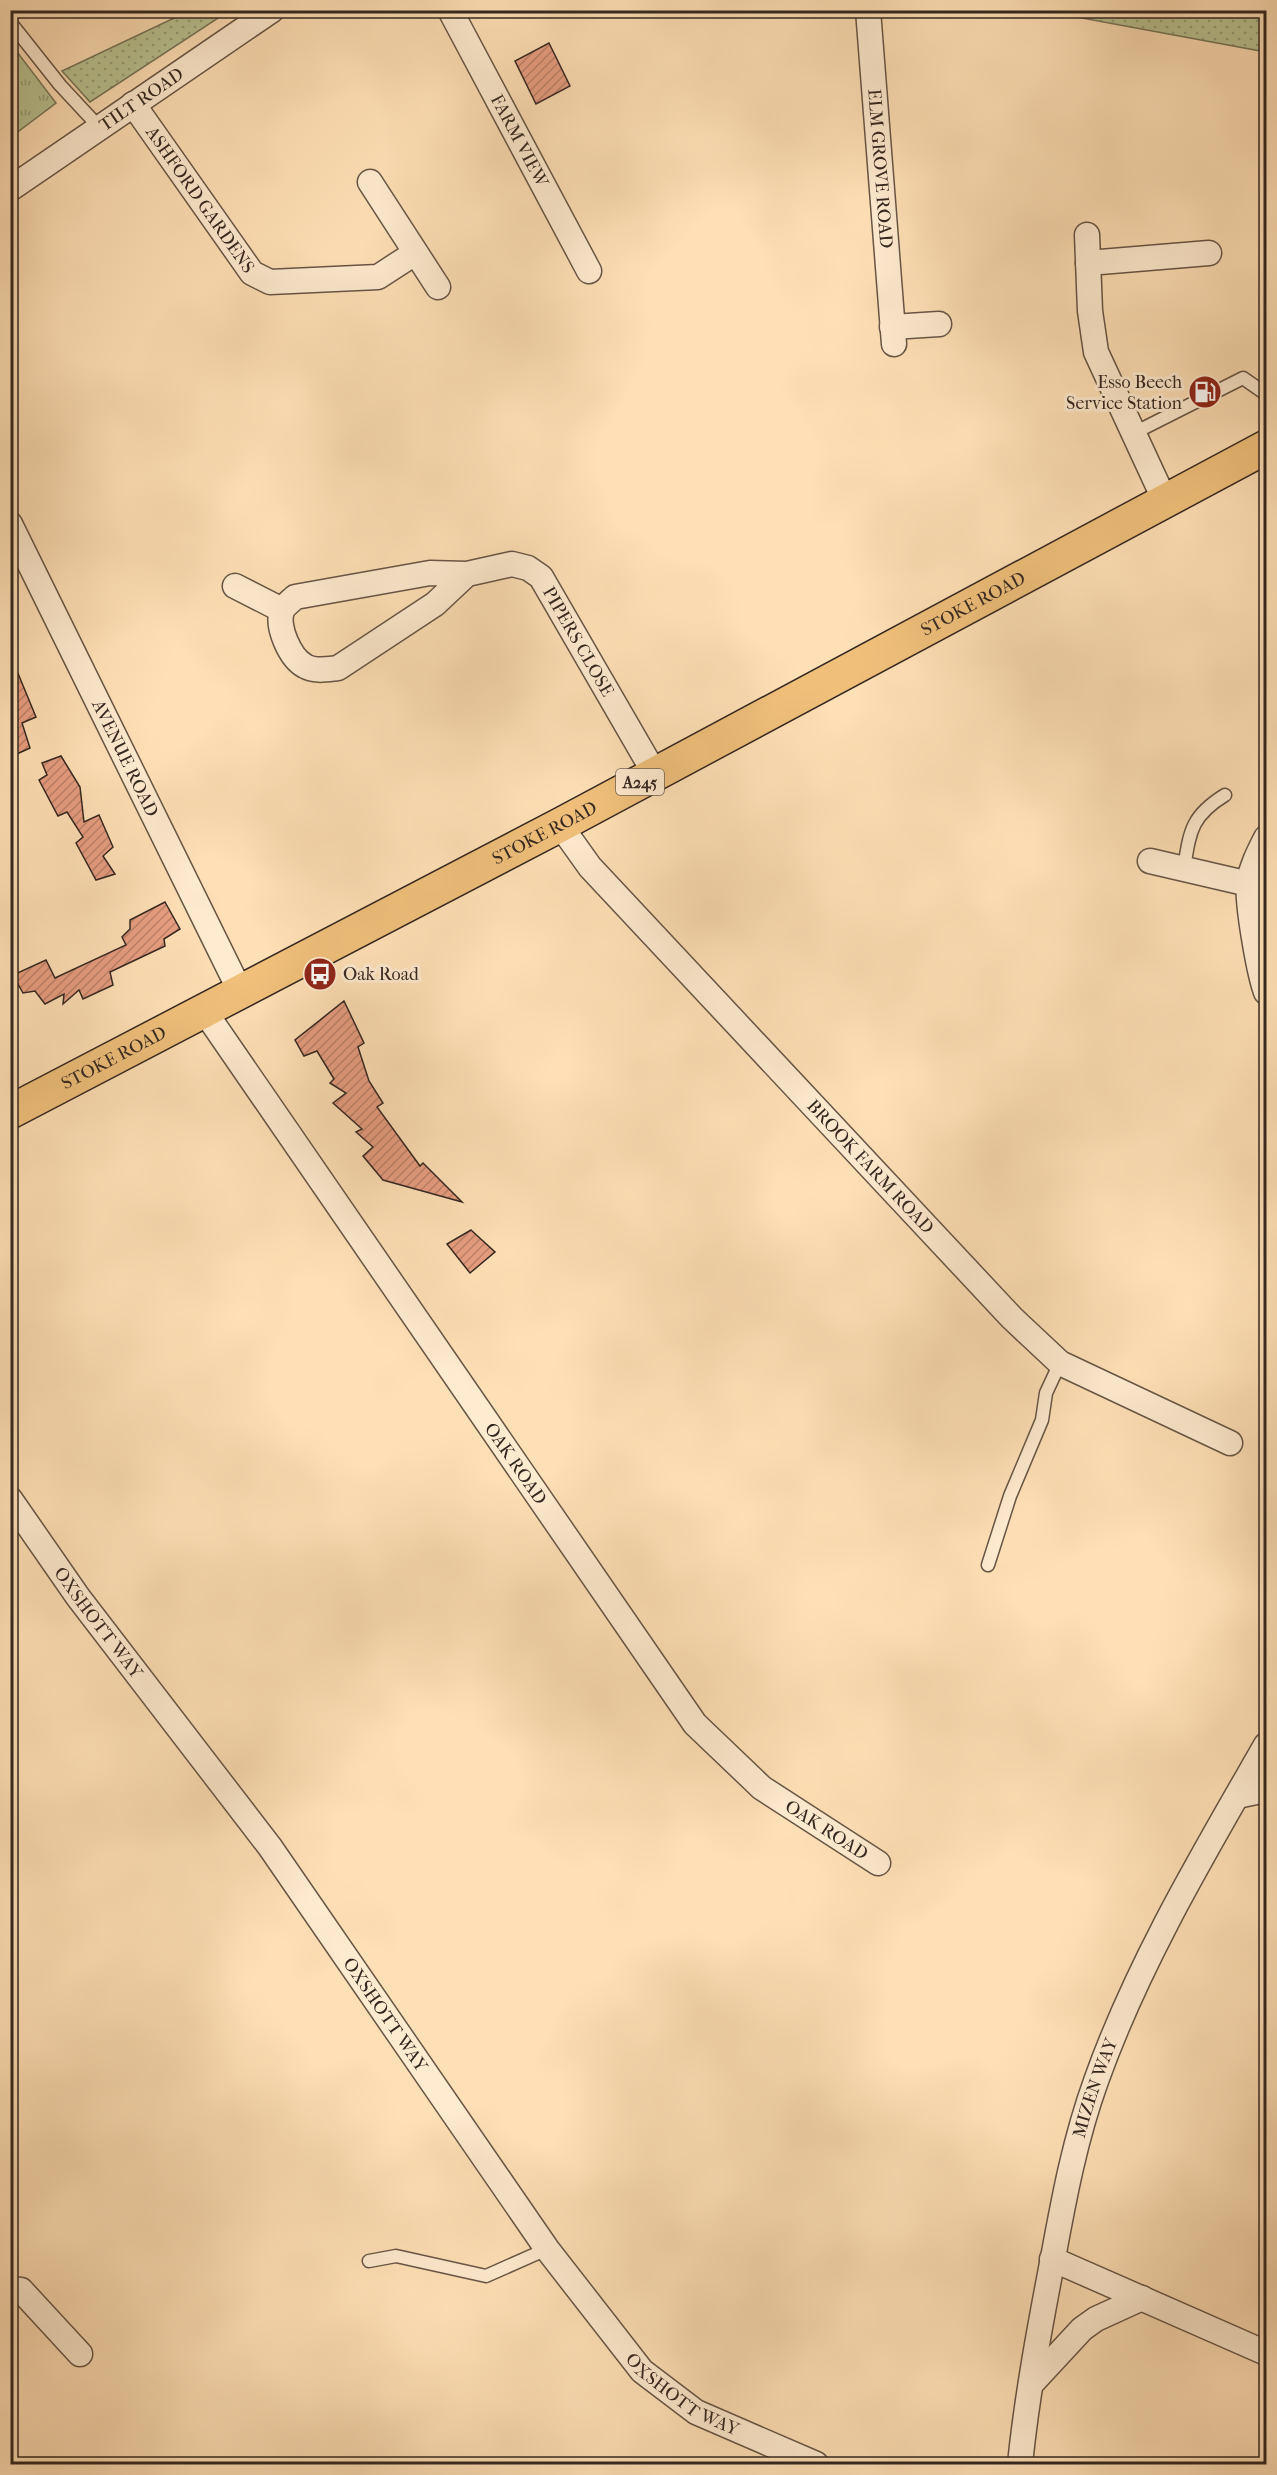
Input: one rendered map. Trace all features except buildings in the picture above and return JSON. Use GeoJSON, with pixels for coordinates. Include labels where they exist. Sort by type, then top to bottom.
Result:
{"type":"FeatureCollection","features":[{"type":"Feature","properties":{"kind":"main road","name":"STOKE ROAD"},"geometry":{"type":"LineString","coordinates":[[10,1112],[560,825],[1266,447]]}},
{"type":"Feature","properties":{"kind":"street","name":"TILT ROAD"},"geometry":{"type":"LineString","coordinates":[[10,189],[272,10]]}},
{"type":"Feature","properties":{"kind":"street","name":"FARM VIEW"},"geometry":{"type":"LineString","coordinates":[[450,10],[589,271]]}},
{"type":"Feature","properties":{"kind":"street","name":"ELM GROVE ROAD"},"geometry":{"type":"LineString","coordinates":[[867,10],[893,336],[939,324]]}},
{"type":"Feature","properties":{"kind":"street","name":"ASHFORD GARDENS"},"geometry":{"type":"LineString","coordinates":[[133,104],[252,273],[270,282],[378,278],[415,254]]}},
{"type":"Feature","properties":{"kind":"street"},"geometry":{"type":"LineString","coordinates":[[370,182],[438,287]]}},
{"type":"Feature","properties":{"kind":"street"},"geometry":{"type":"LineString","coordinates":[[1087,235],[1096,352],[1165,501]]}},
{"type":"Feature","properties":{"kind":"street"},"geometry":{"type":"LineString","coordinates":[[1088,263],[1209,253]]}},
{"type":"Feature","properties":{"kind":"street","name":"AVENUE ROAD"},"geometry":{"type":"LineString","coordinates":[[13,534],[241,993]]}},
{"type":"Feature","properties":{"kind":"street","name":"PIPERS CLOSE"},"geometry":{"type":"LineString","coordinates":[[282,610],[295,597],[430,573],[467,574],[512,564],[528,568],[541,577],[655,774]]}},
{"type":"Feature","properties":{"kind":"street"},"geometry":{"type":"LineString","coordinates":[[235,586],[282,610],[280,626],[299,661],[304,666],[319,670],[338,668],[435,604],[467,574]]}},
{"type":"Feature","properties":{"kind":"street","name":"BROOK FARM ROAD"},"geometry":{"type":"LineString","coordinates":[[560,825],[590,867],[1012,1318],[1060,1363],[1230,1443]]}},
{"type":"Feature","properties":{"kind":"street"},"geometry":{"type":"LineString","coordinates":[[1266,838],[1255,859],[1249,884],[1259,975],[1266,992]]}},
{"type":"Feature","properties":{"kind":"street"},"geometry":{"type":"LineString","coordinates":[[1150,861],[1249,884]]}},
{"type":"Feature","properties":{"kind":"street","name":"OAK ROAD"},"geometry":{"type":"LineString","coordinates":[[205,1012],[695,1724],[762,1788],[878,1863]]}},
{"type":"Feature","properties":{"kind":"street","name":"OXSHOTT WAY"},"geometry":{"type":"LineString","coordinates":[[10,1499],[78,1597],[270,1847],[547,2249],[642,2371],[696,2412],[816,2464]]}},
{"type":"Feature","properties":{"kind":"street","name":"MIZEN WAY"},"geometry":{"type":"LineString","coordinates":[[1020,2464],[1031,2384],[1068,2174],[1095,2083],[1112,2040],[1186,1886],[1266,1745]]}},
{"type":"Feature","properties":{"kind":"street"},"geometry":{"type":"LineString","coordinates":[[1237,1796],[1266,1790]]}},
{"type":"Feature","properties":{"kind":"street"},"geometry":{"type":"LineString","coordinates":[[1053,2259],[1266,2353]]}},
{"type":"Feature","properties":{"kind":"street"},"geometry":{"type":"LineString","coordinates":[[10,2289],[21,2290],[80,2354]]}},
{"type":"Feature","properties":{"kind":"street"},"geometry":{"type":"LineString","coordinates":[[1031,2384],[1082,2329],[1096,2319],[1142,2298]]}},
{"type":"Feature","properties":{"kind":"lane"},"geometry":{"type":"LineString","coordinates":[[10,22],[60,85],[99,127]]}},
{"type":"Feature","properties":{"kind":"lane"},"geometry":{"type":"LineString","coordinates":[[1134,434],[1243,378],[1266,394]]}},
{"type":"Feature","properties":{"kind":"lane"},"geometry":{"type":"LineString","coordinates":[[1184,868],[1191,834],[1201,812],[1225,795]]}},
{"type":"Feature","properties":{"kind":"lane"},"geometry":{"type":"LineString","coordinates":[[988,1565],[1010,1496],[1042,1420],[1046,1393],[1060,1363]]}},
{"type":"Feature","properties":{"kind":"lane"},"geometry":{"type":"LineString","coordinates":[[369,2261],[396,2256],[486,2276],[547,2249]]}},
{"type":"Feature","properties":{"kind":"green space"},"geometry":{"type":"Polygon","coordinates":[[[191,10],[229,11],[90,102],[62,71],[191,10]]]}},
{"type":"Feature","properties":{"kind":"green space"},"geometry":{"type":"Polygon","coordinates":[[[1266,11],[1266,52],[1049,12],[1266,11]]]}},
{"type":"Feature","properties":{"kind":"green space"},"geometry":{"type":"Polygon","coordinates":[[[11,44],[56,103],[11,137],[11,44]]]}},
{"type":"Feature","properties":{"kind":"place","name":"Esso Beech Service Station"},"geometry":{"type":"Point","coordinates":[1205,392]}},
{"type":"Feature","properties":{"kind":"place","name":"Oak Road"},"geometry":{"type":"Point","coordinates":[320,974]}}]}
